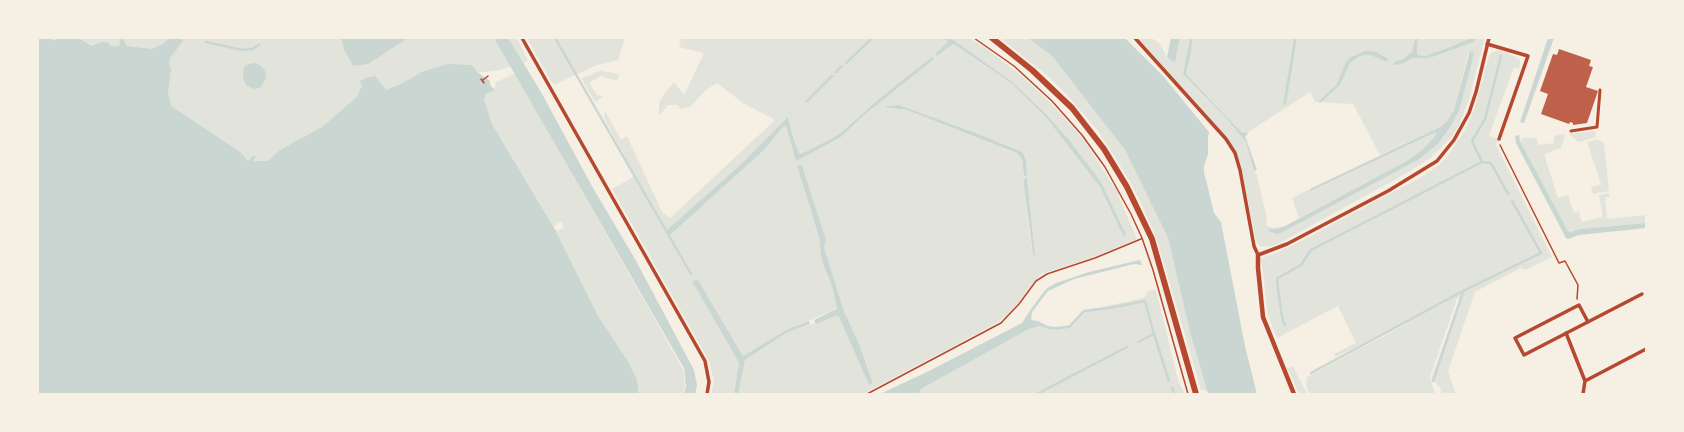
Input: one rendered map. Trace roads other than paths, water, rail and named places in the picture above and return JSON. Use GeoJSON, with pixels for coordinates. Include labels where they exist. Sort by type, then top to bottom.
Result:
{"type":"FeatureCollection","features":[{"type":"Feature","properties":{"kind":"main road"},"geometry":{"type":"LineString","coordinates":[[992,38],[1032,70],[1072,108],[1104,149],[1126,187],[1152,239],[1196,394]]}},
{"type":"Feature","properties":{"kind":"street"},"geometry":{"type":"LineString","coordinates":[[522,38],[705,361],[709,382],[706,394]]}},
{"type":"Feature","properties":{"kind":"street"},"geometry":{"type":"LineString","coordinates":[[1135,38],[1226,139],[1235,153],[1240,170],[1254,246],[1258,255],[1257,262],[1263,317],[1294,394]]}},
{"type":"Feature","properties":{"kind":"street"},"geometry":{"type":"LineString","coordinates":[[1258,255],[1287,244],[1388,191],[1437,161],[1454,140],[1469,113],[1476,92],[1489,38]]}},
{"type":"Feature","properties":{"kind":"street"},"geometry":{"type":"LineString","coordinates":[[1487,44],[1528,56],[1499,139]]}},
{"type":"Feature","properties":{"kind":"street"},"geometry":{"type":"LineString","coordinates":[[1571,131],[1597,127],[1600,90]]}},
{"type":"Feature","properties":{"kind":"street"},"geometry":{"type":"LineString","coordinates":[[1588,322],[1579,305],[1515,338],[1524,355],[1566,333],[1588,322],[1642,294]]}},
{"type":"Feature","properties":{"kind":"street"},"geometry":{"type":"LineString","coordinates":[[1566,333],[1585,381],[1582,394]]}},
{"type":"Feature","properties":{"kind":"street"},"geometry":{"type":"LineString","coordinates":[[1585,381],[1646,349]]}},
{"type":"Feature","properties":{"kind":"waterway"},"geometry":{"type":"LineString","coordinates":[[555,38],[691,274]]}},
{"type":"Feature","properties":{"kind":"waterway"},"geometry":{"type":"LineString","coordinates":[[846,63],[872,38]]}},
{"type":"Feature","properties":{"kind":"waterway"},"geometry":{"type":"LineString","coordinates":[[206,42],[242,50],[252,49],[259,45]]}},
{"type":"Feature","properties":{"kind":"waterway"},"geometry":{"type":"LineString","coordinates":[[1482,162],[1472,141],[1485,119],[1501,56]]}},
{"type":"Feature","properties":{"kind":"waterway"},"geometry":{"type":"LineString","coordinates":[[836,72],[842,66]]}},
{"type":"Feature","properties":{"kind":"waterway"},"geometry":{"type":"LineString","coordinates":[[807,101],[832,76]]}},
{"type":"Feature","properties":{"kind":"waterway"},"geometry":{"type":"LineString","coordinates":[[1285,325],[1282,317],[1277,281],[1278,278],[1301,265],[1311,250],[1482,162],[1491,163],[1508,194]]}},
{"type":"Feature","properties":{"kind":"waterway"},"geometry":{"type":"LineString","coordinates":[[1311,373],[1463,291],[1541,253],[1512,201]]}},
{"type":"Feature","properties":{"kind":"waterway"},"geometry":{"type":"LineString","coordinates":[[1433,381],[1463,292]]}},
{"type":"Feature","properties":{"kind":"waterway"},"geometry":{"type":"LineString","coordinates":[[1070,326],[1084,311],[1145,301],[1154,334],[1138,342]]}},
{"type":"Feature","properties":{"kind":"waterway"},"geometry":{"type":"LineString","coordinates":[[1154,334],[1169,381]]}},
{"type":"Feature","properties":{"kind":"waterway"},"geometry":{"type":"LineString","coordinates":[[1037,394],[1127,347]]}},
{"type":"Feature","properties":{"kind":"waterway"},"geometry":{"type":"LineString","coordinates":[[1172,388],[1174,394]]}}]}
